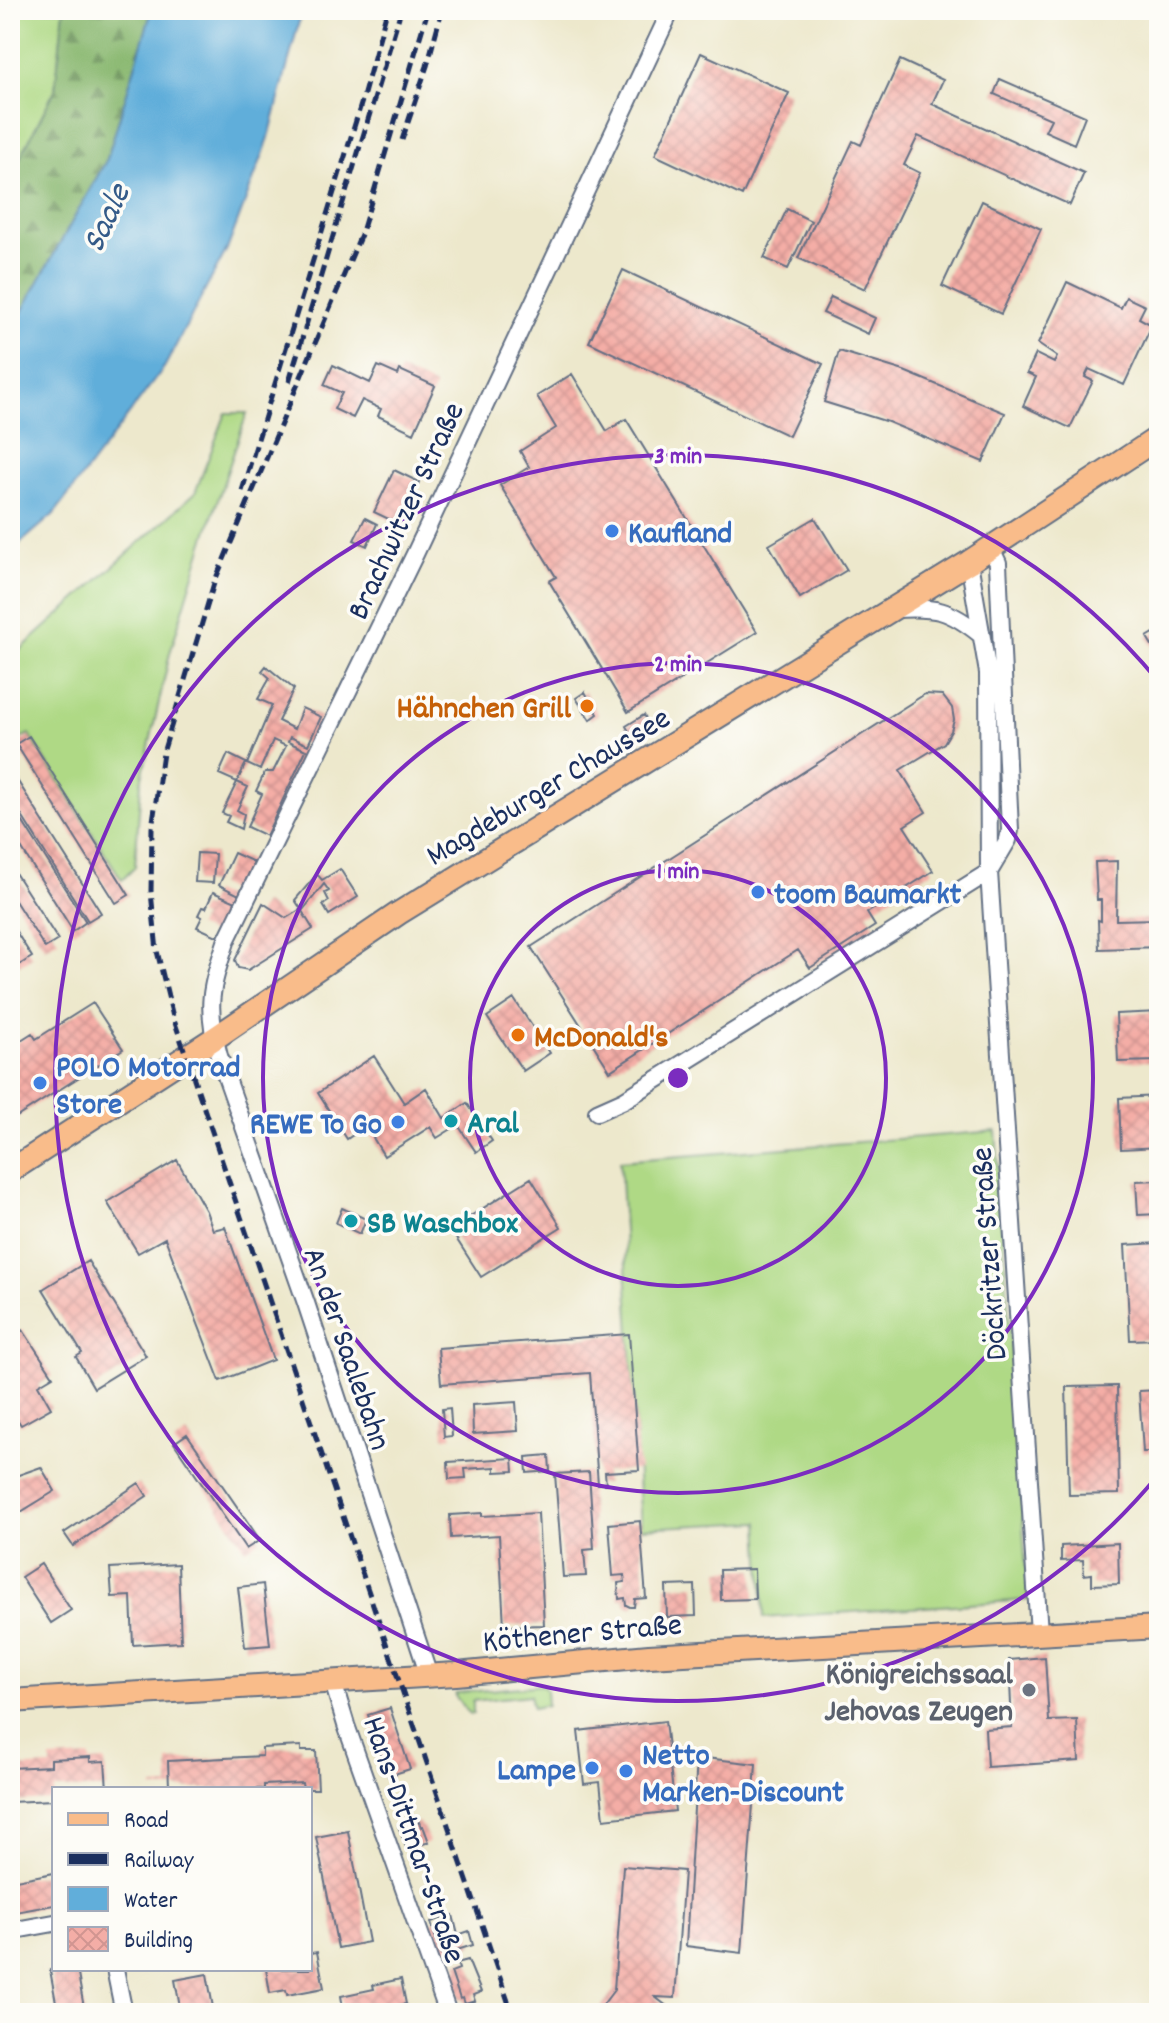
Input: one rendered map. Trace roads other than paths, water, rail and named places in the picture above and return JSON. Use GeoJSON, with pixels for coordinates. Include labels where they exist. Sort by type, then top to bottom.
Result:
{"type":"FeatureCollection","features":[{"type":"Feature","properties":{"kind":"main road","name":"Magdeburger Chaussee"},"geometry":{"type":"LineString","coordinates":[[10,1171],[215,1038],[399,913],[894,609],[1159,437]]}},
{"type":"Feature","properties":{"kind":"main road","name":"Köthener Straße"},"geometry":{"type":"LineString","coordinates":[[10,1701],[429,1676],[649,1656],[1159,1627]]}},
{"type":"Feature","properties":{"kind":"street","name":"Brachwitzer Straße"},"geometry":{"type":"LineString","coordinates":[[215,1038],[210,1019],[212,987],[227,939],[408,567],[671,10]]}},
{"type":"Feature","properties":{"kind":"street"},"geometry":{"type":"LineString","coordinates":[[597,1112],[624,1100],[989,872],[1008,840],[1010,830],[998,563],[991,548]]}},
{"type":"Feature","properties":{"kind":"street","name":"Döckritzer Straße"},"geometry":{"type":"LineString","coordinates":[[969,562],[988,673],[989,872],[1039,1633]]}},
{"type":"Feature","properties":{"kind":"street"},"geometry":{"type":"LineString","coordinates":[[894,609],[929,607],[959,616],[981,635]]}},
{"type":"Feature","properties":{"kind":"street","name":"An der Saalebahn"},"geometry":{"type":"LineString","coordinates":[[215,1038],[429,1676]]}},
{"type":"Feature","properties":{"kind":"street","name":"Hans-Dittmar-Straße"},"geometry":{"type":"LineString","coordinates":[[333,1682],[448,2013]]}},
{"type":"Feature","properties":{"kind":"street"},"geometry":{"type":"LineString","coordinates":[[10,1931],[52,1923]]}},
{"type":"Feature","properties":{"kind":"street"},"geometry":{"type":"LineString","coordinates":[[115,1971],[124,2013]]}},
{"type":"Feature","properties":{"kind":"water","name":"Saale"},"geometry":{"type":"Polygon","coordinates":[[[152,10],[302,10],[268,141],[228,247],[165,366],[54,514],[10,552],[10,333],[107,159],[152,10]]]}},
{"type":"Feature","properties":{"kind":"railway"},"geometry":{"type":"LineString","coordinates":[[242,491],[387,10]]}},
{"type":"Feature","properties":{"kind":"railway"},"geometry":{"type":"LineString","coordinates":[[289,382],[401,10]]}},
{"type":"Feature","properties":{"kind":"railway"},"geometry":{"type":"LineString","coordinates":[[428,10],[362,232],[214,583],[163,753],[152,828],[151,892],[157,951],[173,1017],[512,2013]]}},
{"type":"Feature","properties":{"kind":"railway"},"geometry":{"type":"LineString","coordinates":[[402,140],[442,10]]}},
{"type":"Feature","properties":{"kind":"place","name":"Kaufland"},"geometry":{"type":"Point","coordinates":[612,531]}},
{"type":"Feature","properties":{"kind":"place","name":"Hähnchen Grill"},"geometry":{"type":"Point","coordinates":[587,706]}},
{"type":"Feature","properties":{"kind":"place","name":"toom Baumarkt"},"geometry":{"type":"Point","coordinates":[758,892]}},
{"type":"Feature","properties":{"kind":"place","name":"McDonald's"},"geometry":{"type":"Point","coordinates":[518,1035]}},
{"type":"Feature","properties":{"kind":"place","name":"POLO Motorrad Store"},"geometry":{"type":"Point","coordinates":[40,1083]}},
{"type":"Feature","properties":{"kind":"place","name":"Aral"},"geometry":{"type":"Point","coordinates":[451,1121]}},
{"type":"Feature","properties":{"kind":"place","name":"REWE To Go"},"geometry":{"type":"Point","coordinates":[398,1122]}},
{"type":"Feature","properties":{"kind":"place","name":"SB Waschbox"},"geometry":{"type":"Point","coordinates":[351,1221]}},
{"type":"Feature","properties":{"kind":"place","name":"Königreichssaal Jehovas Zeugen"},"geometry":{"type":"Point","coordinates":[1029,1690]}},
{"type":"Feature","properties":{"kind":"place","name":"Lampe"},"geometry":{"type":"Point","coordinates":[592,1768]}},
{"type":"Feature","properties":{"kind":"place","name":"Netto Marken-Discount"},"geometry":{"type":"Point","coordinates":[626,1771]}}]}
